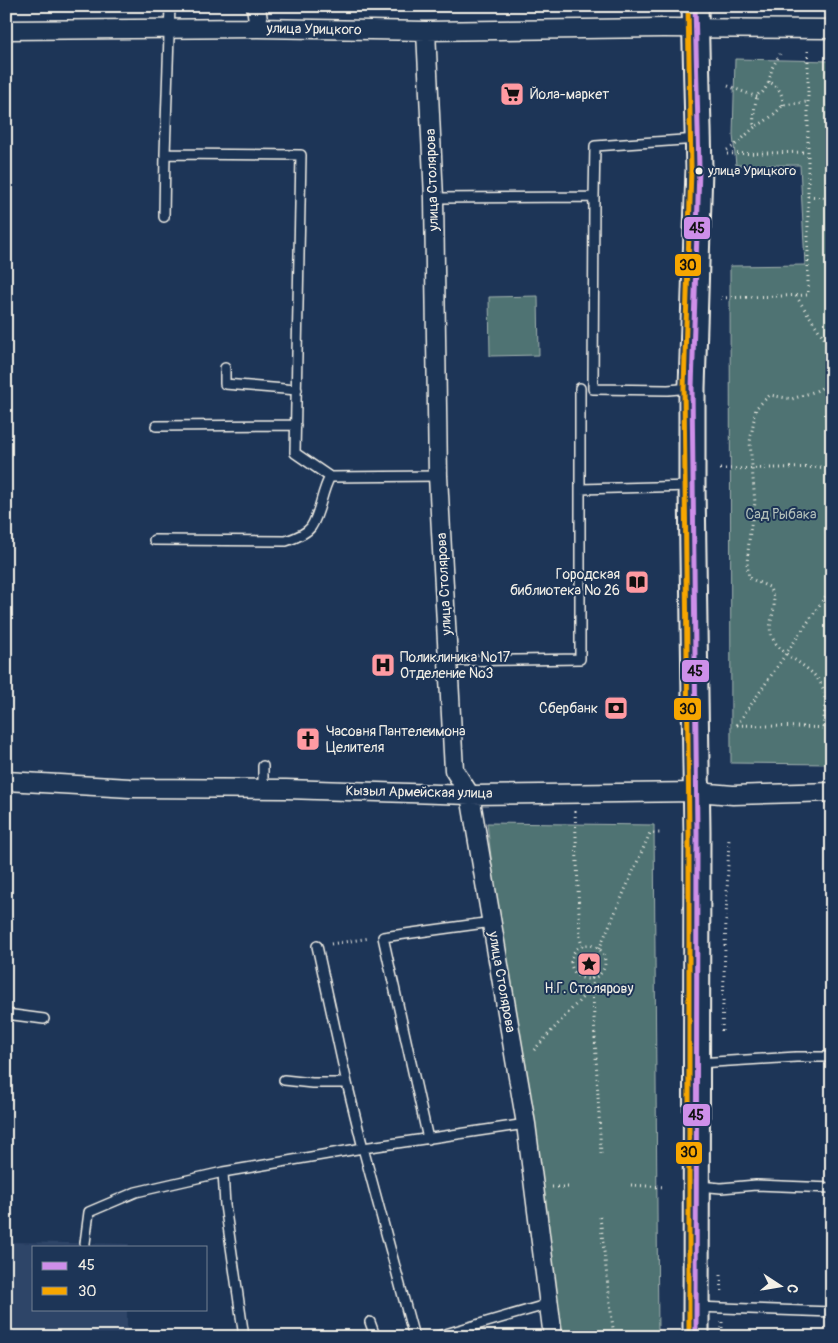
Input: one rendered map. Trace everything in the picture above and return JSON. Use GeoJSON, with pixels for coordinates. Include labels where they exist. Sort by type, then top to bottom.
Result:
{"type":"FeatureCollection","features":[{"type":"Feature","properties":{"kind":"main road"},"geometry":{"type":"LineString","coordinates":[[695,17],[699,168],[692,388],[692,486],[697,792],[709,1063],[696,1186],[696,1337]]}},
{"type":"Feature","properties":{"kind":"street"},"geometry":{"type":"LineString","coordinates":[[256,6],[259,28]]}},
{"type":"Feature","properties":{"kind":"street","name":"улица Урицкого"},"geometry":{"type":"LineString","coordinates":[[6,30],[259,28],[426,31],[695,17],[832,29]]}},
{"type":"Feature","properties":{"kind":"street","name":"улица Столярова"},"geometry":{"type":"LineString","coordinates":[[426,31],[434,198],[438,476],[454,770],[470,794],[526,1124],[553,1337]]}},
{"type":"Feature","properties":{"kind":"street","name":"Кызыл Армейская улица"},"geometry":{"type":"LineString","coordinates":[[6,781],[130,788],[263,788],[470,794],[697,792],[733,795],[832,792]]}},
{"type":"Feature","properties":{"kind":"lane"},"geometry":{"type":"LineString","coordinates":[[164,217],[170,6]]}},
{"type":"Feature","properties":{"kind":"lane"},"geometry":{"type":"LineString","coordinates":[[692,388],[668,390],[593,389],[594,197],[596,146],[698,139]]}},
{"type":"Feature","properties":{"kind":"lane"},"geometry":{"type":"LineString","coordinates":[[165,154],[300,155],[296,453],[330,477],[438,476]]}},
{"type":"Feature","properties":{"kind":"lane"},"geometry":{"type":"LineString","coordinates":[[434,198],[594,197]]}},
{"type":"Feature","properties":{"kind":"lane"},"geometry":{"type":"LineString","coordinates":[[225,368],[226,384],[296,390]]}},
{"type":"Feature","properties":{"kind":"lane"},"geometry":{"type":"LineString","coordinates":[[448,661],[580,659],[580,388]]}},
{"type":"Feature","properties":{"kind":"lane"},"geometry":{"type":"LineString","coordinates":[[156,426],[296,425]]}},
{"type":"Feature","properties":{"kind":"lane"},"geometry":{"type":"LineString","coordinates":[[154,540],[286,541],[300,536],[310,528],[318,510],[324,487],[330,477]]}},
{"type":"Feature","properties":{"kind":"lane"},"geometry":{"type":"LineString","coordinates":[[580,489],[692,486]]}},
{"type":"Feature","properties":{"kind":"lane"},"geometry":{"type":"LineString","coordinates":[[263,766],[263,788]]}},
{"type":"Feature","properties":{"kind":"lane"},"geometry":{"type":"LineString","coordinates":[[428,1139],[383,937],[492,922]]}},
{"type":"Feature","properties":{"kind":"lane"},"geometry":{"type":"LineString","coordinates":[[317,946],[363,1148],[414,1337]]}},
{"type":"Feature","properties":{"kind":"lane"},"geometry":{"type":"LineString","coordinates":[[6,1014],[44,1019]]}},
{"type":"Feature","properties":{"kind":"lane"},"geometry":{"type":"LineString","coordinates":[[709,1063],[796,1057],[832,1057]]}},
{"type":"Feature","properties":{"kind":"lane"},"geometry":{"type":"LineString","coordinates":[[284,1080],[312,1083],[347,1083]]}},
{"type":"Feature","properties":{"kind":"lane"},"geometry":{"type":"LineString","coordinates":[[85,1243],[89,1212],[136,1192],[223,1172],[363,1148],[526,1124]]}},
{"type":"Feature","properties":{"kind":"lane"},"geometry":{"type":"LineString","coordinates":[[223,1172],[225,1205],[244,1337]]}},
{"type":"Feature","properties":{"kind":"lane"},"geometry":{"type":"LineString","coordinates":[[696,1186],[721,1188],[756,1184],[832,1188]]}},
{"type":"Feature","properties":{"kind":"lane"},"geometry":{"type":"LineString","coordinates":[[435,1337],[549,1304]]}},
{"type":"Feature","properties":{"kind":"lane"},"geometry":{"type":"LineString","coordinates":[[696,1307],[832,1312]]}},
{"type":"Feature","properties":{"kind":"lane"},"geometry":{"type":"LineString","coordinates":[[370,1322],[374,1333],[379,1337]]}},
{"type":"Feature","properties":{"kind":"path"},"geometry":{"type":"LineString","coordinates":[[721,298],[808,295],[808,51]]}},
{"type":"Feature","properties":{"kind":"path"},"geometry":{"type":"LineString","coordinates":[[756,126],[753,120],[757,97],[763,92],[769,82],[772,68],[780,54]]}},
{"type":"Feature","properties":{"kind":"path"},"geometry":{"type":"LineString","coordinates":[[769,82],[774,84],[780,92],[783,105]]}},
{"type":"Feature","properties":{"kind":"path"},"geometry":{"type":"LineString","coordinates":[[728,86],[757,97]]}},
{"type":"Feature","properties":{"kind":"path"},"geometry":{"type":"LineString","coordinates":[[807,102],[783,105],[767,120],[746,134],[738,145],[727,152],[807,152]]}},
{"type":"Feature","properties":{"kind":"path"},"geometry":{"type":"LineString","coordinates":[[808,196],[832,198]]}},
{"type":"Feature","properties":{"kind":"path"},"geometry":{"type":"LineString","coordinates":[[796,296],[832,350]]}},
{"type":"Feature","properties":{"kind":"path"},"geometry":{"type":"LineString","coordinates":[[823,728],[826,701],[823,687],[816,674],[786,654],[773,639],[770,623],[774,602],[770,587],[749,578],[747,563],[755,503],[750,442],[756,408],[770,395],[792,399],[816,392],[832,382]]}},
{"type":"Feature","properties":{"kind":"path"},"geometry":{"type":"LineString","coordinates":[[720,469],[832,467]]}},
{"type":"Feature","properties":{"kind":"path"},"geometry":{"type":"LineString","coordinates":[[832,588],[737,725],[832,728]]}},
{"type":"Feature","properties":{"kind":"path"},"geometry":{"type":"LineString","coordinates":[[575,793],[580,938],[582,946]]}},
{"type":"Feature","properties":{"kind":"path"},"geometry":{"type":"LineString","coordinates":[[599,949],[650,834],[662,833]]}},
{"type":"Feature","properties":{"kind":"path"},"geometry":{"type":"LineString","coordinates":[[709,1063],[729,838]]}},
{"type":"Feature","properties":{"kind":"path"},"geometry":{"type":"LineString","coordinates":[[317,946],[383,937]]}},
{"type":"Feature","properties":{"kind":"path"},"geometry":{"type":"LineString","coordinates":[[589,945],[599,949],[604,959],[604,966],[598,974],[592,978],[578,975],[572,967],[574,953],[582,946],[589,945]]}},
{"type":"Feature","properties":{"kind":"path"},"geometry":{"type":"LineString","coordinates":[[592,978],[601,1155]]}},
{"type":"Feature","properties":{"kind":"path"},"geometry":{"type":"LineString","coordinates":[[516,1069],[593,986]]}},
{"type":"Feature","properties":{"kind":"path"},"geometry":{"type":"LineString","coordinates":[[631,1186],[665,1187]]}},
{"type":"Feature","properties":{"kind":"path"},"geometry":{"type":"LineString","coordinates":[[600,1217],[614,1337]]}},
{"type":"Feature","properties":{"kind":"path"},"geometry":{"type":"LineString","coordinates":[[721,1271],[722,1337]]}},
{"type":"Feature","properties":{"kind":"shaded area"},"geometry":{"type":"Polygon","coordinates":[[[6,1242],[129,1244],[128,1246],[32,1246],[32,1310],[127,1310],[127,1337],[6,1337],[6,1242]]]}},
{"type":"Feature","properties":{"kind":"green space","name":"Сад Рыбака"},"geometry":{"type":"Polygon","coordinates":[[[735,59],[832,61],[832,764],[731,763],[730,266],[805,265],[800,165],[736,165],[733,135],[735,59]]]}},
{"type":"Feature","properties":{"kind":"green space"},"geometry":{"type":"Polygon","coordinates":[[[538,296],[539,355],[490,356],[489,297],[538,296]]]}},
{"type":"Feature","properties":{"kind":"green space"},"geometry":{"type":"Polygon","coordinates":[[[487,823],[654,825],[658,1337],[563,1337],[534,1187],[516,1069],[487,823]]]}},
{"type":"Feature","properties":{"kind":"transit line","name":"30"},"geometry":{"type":"LineString","coordinates":[[688,6],[691,169],[684,388],[689,832],[689,1337]]}},
{"type":"Feature","properties":{"kind":"transit line","name":"45"},"geometry":{"type":"LineString","coordinates":[[695,6],[699,169],[692,388],[697,832],[696,1337]]}},
{"type":"Feature","properties":{"kind":"place","name":"Йола-маркет"},"geometry":{"type":"Point","coordinates":[512,94]}},
{"type":"Feature","properties":{"kind":"place","name":"улица Урицкого"},"geometry":{"type":"Point","coordinates":[699,171]}},
{"type":"Feature","properties":{"kind":"place","name":"Городская библиотека № 26"},"geometry":{"type":"Point","coordinates":[637,582]}},
{"type":"Feature","properties":{"kind":"place","name":"Поликлиника №17 Отделение №3"},"geometry":{"type":"Point","coordinates":[383,665]}},
{"type":"Feature","properties":{"kind":"place","name":"Сбербанк"},"geometry":{"type":"Point","coordinates":[616,708]}},
{"type":"Feature","properties":{"kind":"place","name":"Часовня Пантелеимона Целителя"},"geometry":{"type":"Point","coordinates":[308,739]}},
{"type":"Feature","properties":{"kind":"place","name":"Н.Г. Столярову"},"geometry":{"type":"Point","coordinates":[589,964]}}]}
